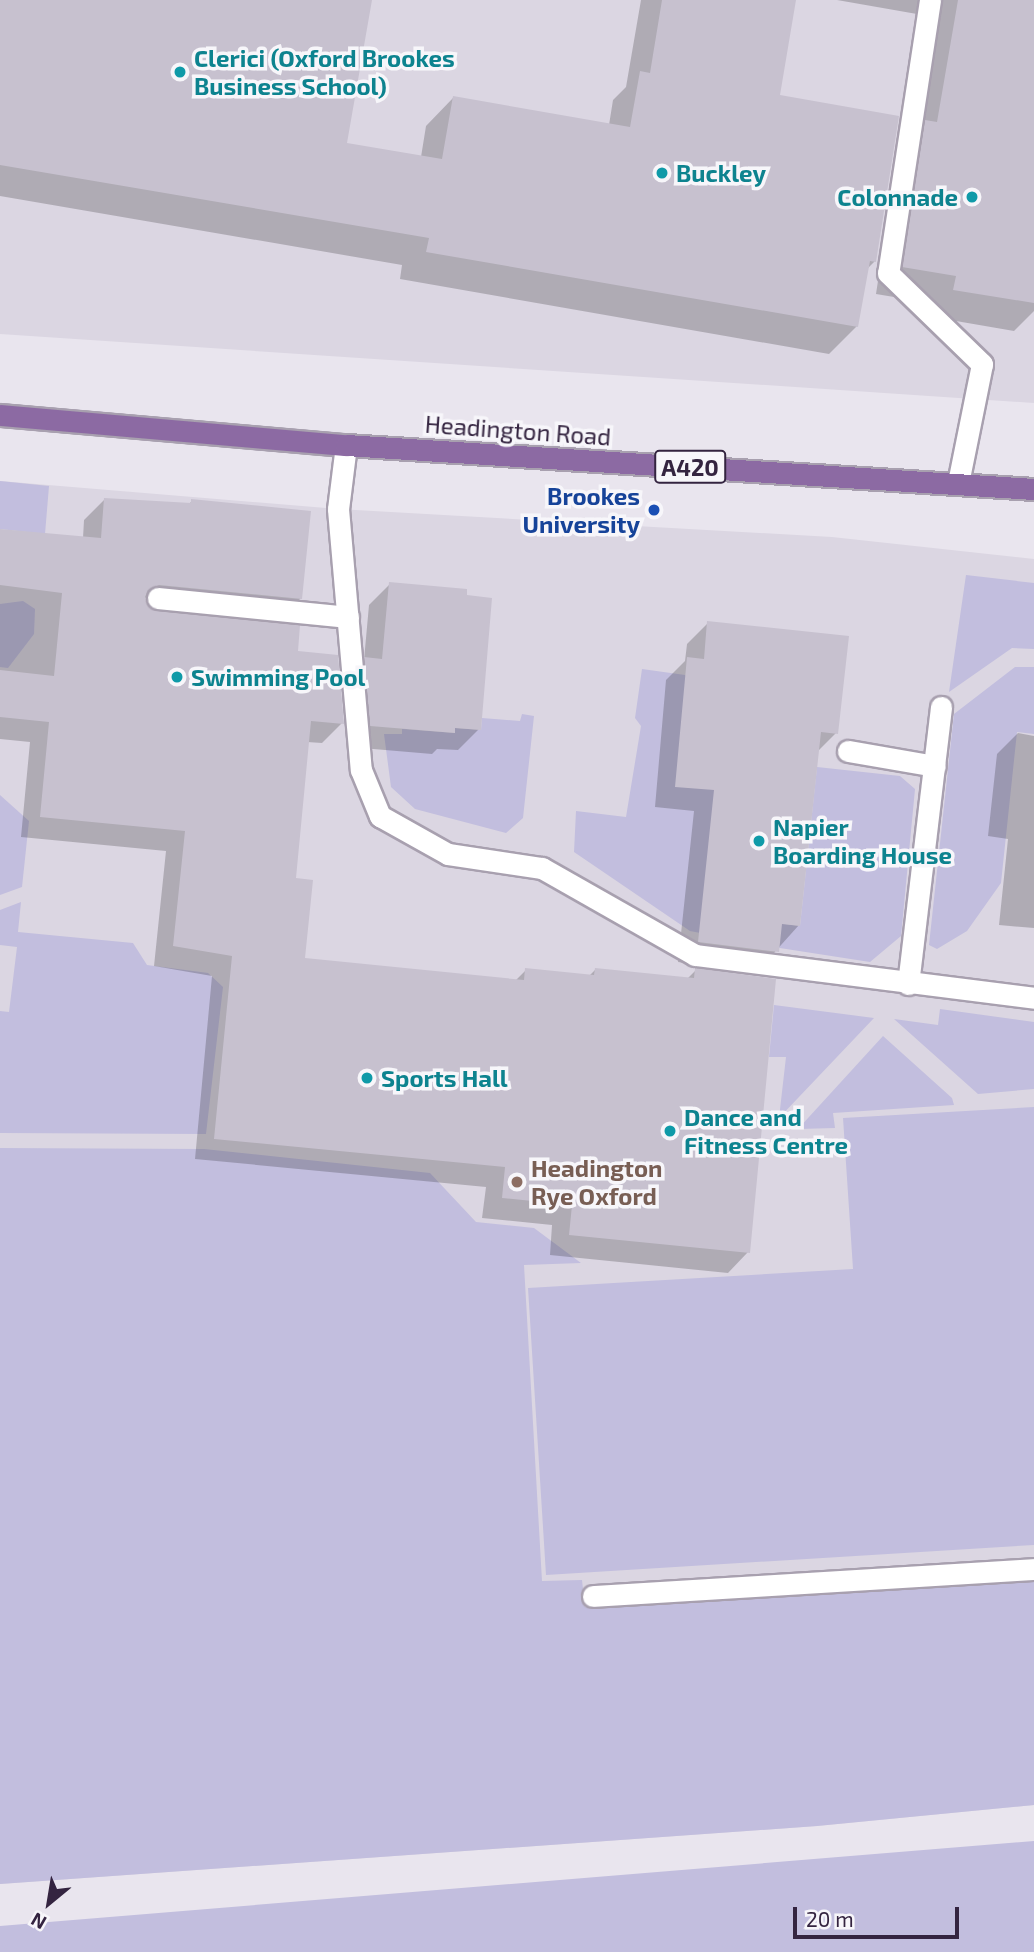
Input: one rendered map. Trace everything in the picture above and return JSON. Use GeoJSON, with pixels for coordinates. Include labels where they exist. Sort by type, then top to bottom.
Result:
{"type":"FeatureCollection","features":[{"type":"Feature","properties":{"kind":"main road","name":"Headington Road"},"geometry":{"type":"LineString","coordinates":[[0,415],[346,445],[1034,489]]}},
{"type":"Feature","properties":{"kind":"lane"},"geometry":{"type":"LineString","coordinates":[[930,0],[888,273],[982,364],[958,483]]}},
{"type":"Feature","properties":{"kind":"lane"},"geometry":{"type":"LineString","coordinates":[[346,445],[338,509],[361,770],[380,816],[448,854],[542,868],[695,955],[1034,998]]}},
{"type":"Feature","properties":{"kind":"lane"},"geometry":{"type":"LineString","coordinates":[[158,598],[348,617]]}},
{"type":"Feature","properties":{"kind":"lane"},"geometry":{"type":"LineString","coordinates":[[908,984],[942,707]]}},
{"type":"Feature","properties":{"kind":"lane"},"geometry":{"type":"LineString","coordinates":[[848,751],[934,766]]}},
{"type":"Feature","properties":{"kind":"lane"},"geometry":{"type":"LineString","coordinates":[[593,1596],[1034,1569]]}},
{"type":"Feature","properties":{"kind":"shaded area"},"geometry":{"type":"Polygon","coordinates":[[[0,0],[1034,0],[1034,403],[0,334],[0,0]]]}},
{"type":"Feature","properties":{"kind":"shaded area","name":"Headington Rye Oxford"},"geometry":{"type":"Polygon","coordinates":[[[0,481],[338,509],[832,537],[1034,559],[1034,1805],[817,1826],[0,1884],[0,481]]]}},
{"type":"Feature","properties":{"kind":"shaded area"},"geometry":{"type":"Polygon","coordinates":[[[0,481],[49,486],[45,534],[0,529],[0,481]]]}},
{"type":"Feature","properties":{"kind":"shaded area"},"geometry":{"type":"Polygon","coordinates":[[[966,575],[1034,583],[1034,649],[1012,648],[949,692],[966,575]]]}},
{"type":"Feature","properties":{"kind":"shaded area"},"geometry":{"type":"Polygon","coordinates":[[[23,601],[35,609],[34,634],[8,668],[0,667],[0,604],[23,601]]]}},
{"type":"Feature","properties":{"kind":"shaded area"},"geometry":{"type":"Polygon","coordinates":[[[1015,667],[1034,667],[1034,734],[1017,732],[1001,883],[967,931],[937,949],[929,945],[954,714],[1015,667]]]}},
{"type":"Feature","properties":{"kind":"shaded area"},"geometry":{"type":"Polygon","coordinates":[[[642,669],[685,675],[734,724],[737,940],[690,931],[574,852],[576,811],[626,817],[641,726],[635,718],[642,669]]]}},
{"type":"Feature","properties":{"kind":"shaded area"},"geometry":{"type":"Polygon","coordinates":[[[522,714],[534,716],[523,818],[506,833],[415,809],[391,787],[384,734],[402,734],[402,729],[455,733],[455,728],[481,730],[482,718],[520,721],[522,714]]]}},
{"type":"Feature","properties":{"kind":"shaded area"},"geometry":{"type":"Polygon","coordinates":[[[817,767],[900,776],[915,789],[901,936],[870,962],[760,945],[763,921],[800,926],[817,767]]]}},
{"type":"Feature","properties":{"kind":"shaded area"},"geometry":{"type":"Polygon","coordinates":[[[0,795],[29,821],[22,887],[0,895],[0,795]]]}},
{"type":"Feature","properties":{"kind":"shaded area"},"geometry":{"type":"Polygon","coordinates":[[[21,902],[18,932],[133,943],[147,965],[208,973],[223,987],[206,1134],[0,1133],[0,1011],[9,1012],[17,947],[0,945],[0,910],[21,902]]]}},
{"type":"Feature","properties":{"kind":"shaded area"},"geometry":{"type":"Polygon","coordinates":[[[774,1005],[874,1018],[779,1118],[786,1057],[769,1057],[774,1005]]]}},
{"type":"Feature","properties":{"kind":"shaded area"},"geometry":{"type":"Polygon","coordinates":[[[940,1009],[1034,1022],[1034,1089],[978,1094],[894,1019],[938,1025],[940,1009]]]}},
{"type":"Feature","properties":{"kind":"shaded area"},"geometry":{"type":"Polygon","coordinates":[[[883,1036],[952,1098],[954,1105],[833,1113],[835,1128],[798,1129],[883,1036]]]}},
{"type":"Feature","properties":{"kind":"shaded area"},"geometry":{"type":"Polygon","coordinates":[[[1034,1107],[1034,1545],[546,1575],[528,1288],[853,1269],[843,1118],[1034,1107]]]}},
{"type":"Feature","properties":{"kind":"shaded area"},"geometry":{"type":"Polygon","coordinates":[[[0,1148],[204,1149],[430,1173],[476,1222],[534,1228],[581,1263],[524,1265],[542,1581],[582,1580],[585,1607],[1034,1581],[1034,1805],[817,1826],[0,1884],[0,1148]]]}},
{"type":"Feature","properties":{"kind":"shaded area"},"geometry":{"type":"Polygon","coordinates":[[[1034,1841],[1034,1952],[0,1952],[0,1926],[1034,1841]]]}},
{"type":"Feature","properties":{"kind":"building"},"geometry":{"type":"Polygon","coordinates":[[[0,0],[372,0],[347,143],[442,159],[453,96],[630,127],[640,71],[650,73],[662,0],[796,0],[780,95],[899,116],[876,262],[870,261],[858,327],[426,252],[429,238],[0,165],[0,0]]]}},
{"type":"Feature","properties":{"kind":"building","name":"Colonnade"},"geometry":{"type":"Polygon","coordinates":[[[958,0],[1034,0],[1034,303],[953,290],[956,276],[902,267],[925,120],[937,122],[958,0]]]}},
{"type":"Feature","properties":{"kind":"building"},"geometry":{"type":"Polygon","coordinates":[[[104,498],[191,503],[191,499],[311,511],[302,599],[159,585],[148,590],[145,597],[157,611],[300,625],[298,651],[338,655],[344,724],[311,721],[296,878],[313,880],[305,958],[524,980],[525,968],[594,975],[595,968],[694,978],[695,968],[776,979],[750,1253],[569,1235],[572,1205],[502,1198],[505,1167],[214,1139],[232,956],[173,946],[185,831],[40,817],[49,722],[0,717],[0,670],[54,676],[62,593],[0,585],[0,529],[101,538],[104,498]]]}},
{"type":"Feature","properties":{"kind":"building"},"geometry":{"type":"Polygon","coordinates":[[[389,582],[467,589],[467,595],[492,598],[481,730],[455,728],[455,733],[370,726],[364,657],[382,659],[389,582]]]}},
{"type":"Feature","properties":{"kind":"building","name":"Napier Boarding House"},"geometry":{"type":"Polygon","coordinates":[[[707,621],[849,636],[838,734],[821,732],[800,926],[782,924],[779,952],[698,942],[714,790],[675,787],[687,657],[704,659],[707,621]]]}},
{"type":"Feature","properties":{"kind":"place","name":"Clerici (Oxford Brookes Business School)"},"geometry":{"type":"Point","coordinates":[180,72]}},
{"type":"Feature","properties":{"kind":"place","name":"Buckley"},"geometry":{"type":"Point","coordinates":[662,173]}},
{"type":"Feature","properties":{"kind":"place","name":"Colonnade"},"geometry":{"type":"Point","coordinates":[972,197]}},
{"type":"Feature","properties":{"kind":"place","name":"Brookes University"},"geometry":{"type":"Point","coordinates":[654,510]}},
{"type":"Feature","properties":{"kind":"place","name":"Swimming Pool"},"geometry":{"type":"Point","coordinates":[177,677]}},
{"type":"Feature","properties":{"kind":"place","name":"Napier Boarding House"},"geometry":{"type":"Point","coordinates":[759,841]}},
{"type":"Feature","properties":{"kind":"place","name":"Sports Hall"},"geometry":{"type":"Point","coordinates":[367,1078]}},
{"type":"Feature","properties":{"kind":"place","name":"Dance and Fitness Centre"},"geometry":{"type":"Point","coordinates":[670,1131]}},
{"type":"Feature","properties":{"kind":"place","name":"Headington Rye Oxford"},"geometry":{"type":"Point","coordinates":[517,1182]}}]}
